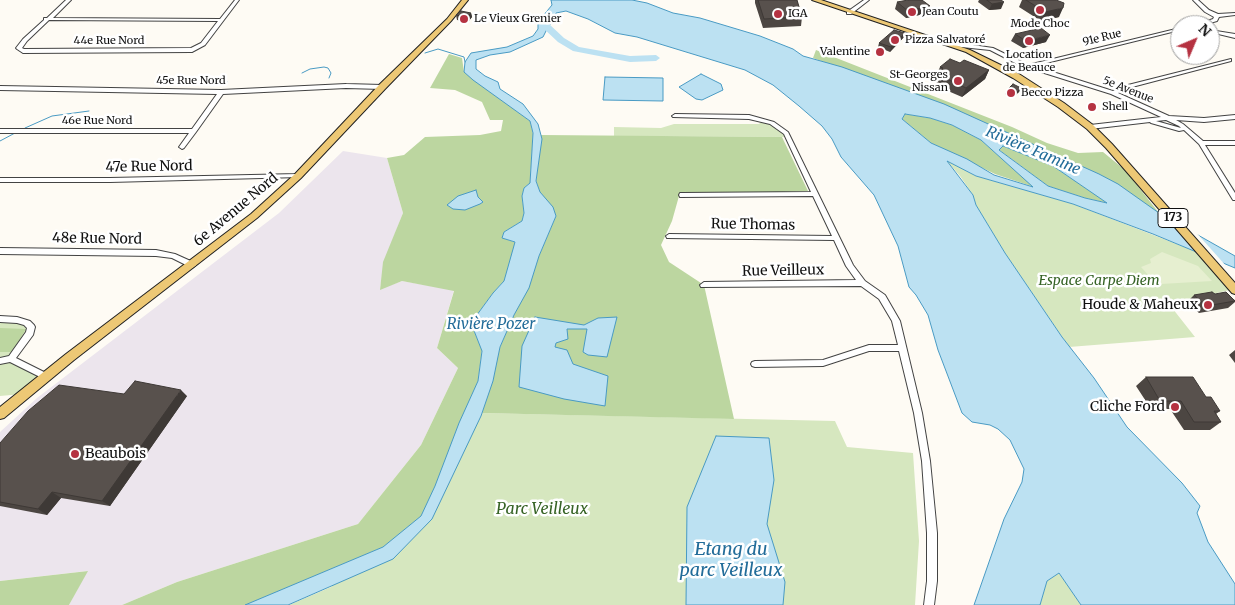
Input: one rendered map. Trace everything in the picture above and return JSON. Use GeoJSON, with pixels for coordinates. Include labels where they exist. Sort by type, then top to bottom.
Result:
{"type":"FeatureCollection","features":[{"type":"Feature","properties":{"kind":"main road"},"geometry":{"type":"LineString","coordinates":[[455,12],[457,0]]}},
{"type":"Feature","properties":{"kind":"main road","name":"6e Avenue Nord"},"geometry":{"type":"LineString","coordinates":[[0,414],[45,376],[254,216],[298,176],[465,0]]}},
{"type":"Feature","properties":{"kind":"main road","name":"173"},"geometry":{"type":"LineString","coordinates":[[815,0],[956,46],[1036,88],[1090,127],[1134,172],[1235,290]]}},
{"type":"Feature","properties":{"kind":"main road","name":"173"},"geometry":{"type":"LineString","coordinates":[[828,0],[851,11]]}},
{"type":"Feature","properties":{"kind":"street"},"geometry":{"type":"LineString","coordinates":[[46,20],[69,0]]}},
{"type":"Feature","properties":{"kind":"street"},"geometry":{"type":"LineString","coordinates":[[46,20],[221,20],[237,0]]}},
{"type":"Feature","properties":{"kind":"street"},"geometry":{"type":"LineString","coordinates":[[851,11],[867,0]]}},
{"type":"Feature","properties":{"kind":"street"},"geometry":{"type":"LineString","coordinates":[[1195,0],[1215,15]]}},
{"type":"Feature","properties":{"kind":"street"},"geometry":{"type":"LineString","coordinates":[[1220,16],[1235,14]]}},
{"type":"Feature","properties":{"kind":"street","name":"44e Rue Nord"},"geometry":{"type":"LineString","coordinates":[[46,20],[19,48],[23,51],[42,51],[184,50],[199,48],[221,20]]}},
{"type":"Feature","properties":{"kind":"street","name":"91e Rue"},"geometry":{"type":"LineString","coordinates":[[1029,66],[1170,31]]}},
{"type":"Feature","properties":{"kind":"street"},"geometry":{"type":"LineString","coordinates":[[1220,33],[1235,36]]}},
{"type":"Feature","properties":{"kind":"street","name":"5e Avenue"},"geometry":{"type":"LineString","coordinates":[[956,46],[991,49],[1029,66],[1131,100],[1181,125],[1201,144],[1235,198]]}},
{"type":"Feature","properties":{"kind":"street"},"geometry":{"type":"LineString","coordinates":[[981,48],[978,51],[982,58]]}},
{"type":"Feature","properties":{"kind":"street"},"geometry":{"type":"LineString","coordinates":[[1113,93],[1130,86],[1229,60]]}},
{"type":"Feature","properties":{"kind":"street","name":"45e Rue Nord"},"geometry":{"type":"LineString","coordinates":[[0,88],[221,92],[346,86],[382,87]]}},
{"type":"Feature","properties":{"kind":"street"},"geometry":{"type":"LineString","coordinates":[[182,147],[221,92]]}},
{"type":"Feature","properties":{"kind":"street"},"geometry":{"type":"LineString","coordinates":[[675,116],[749,117],[772,123],[786,133],[850,266],[862,283],[882,297],[896,322],[926,461],[932,533],[932,581],[929,605]]}},
{"type":"Feature","properties":{"kind":"street"},"geometry":{"type":"LineString","coordinates":[[1090,127],[1167,118],[1198,120],[1235,117]]}},
{"type":"Feature","properties":{"kind":"street"},"geometry":{"type":"LineString","coordinates":[[1142,121],[1173,127],[1190,135],[1201,144],[1235,143]]}},
{"type":"Feature","properties":{"kind":"street","name":"46e Rue Nord"},"geometry":{"type":"LineString","coordinates":[[0,131],[194,132]]}},
{"type":"Feature","properties":{"kind":"street","name":"47e Rue Nord"},"geometry":{"type":"LineString","coordinates":[[0,180],[119,180],[298,176]]}},
{"type":"Feature","properties":{"kind":"street"},"geometry":{"type":"LineString","coordinates":[[682,195],[816,194]]}},
{"type":"Feature","properties":{"kind":"street","name":"Rue Thomas"},"geometry":{"type":"LineString","coordinates":[[669,236],[836,238]]}},
{"type":"Feature","properties":{"kind":"street","name":"48e Rue Nord"},"geometry":{"type":"LineString","coordinates":[[0,251],[156,253],[173,256],[192,265]]}},
{"type":"Feature","properties":{"kind":"street","name":"Rue Veilleux"},"geometry":{"type":"LineString","coordinates":[[704,285],[862,283]]}},
{"type":"Feature","properties":{"kind":"street"},"geometry":{"type":"LineString","coordinates":[[0,319],[28,322],[31,327],[30,333],[10,360]]}},
{"type":"Feature","properties":{"kind":"street"},"geometry":{"type":"LineString","coordinates":[[756,364],[823,363],[869,348],[903,348]]}},
{"type":"Feature","properties":{"kind":"street"},"geometry":{"type":"LineString","coordinates":[[0,361],[10,360],[45,376]]}},
{"type":"Feature","properties":{"kind":"shaded area"},"geometry":{"type":"Polygon","coordinates":[[[343,151],[387,158],[403,213],[384,262],[380,289],[402,281],[454,290],[437,348],[458,368],[421,445],[358,524],[177,582],[122,605],[69,605],[87,571],[0,581],[0,432],[37,398],[279,213],[343,151]]]}},
{"type":"Feature","properties":{"kind":"green space"},"geometry":{"type":"Polygon","coordinates":[[[816,50],[1012,127],[1047,143],[1078,153],[1103,152],[1125,170],[1159,213],[1113,182],[975,119],[813,58],[816,50]]]}},
{"type":"Feature","properties":{"kind":"green space"},"geometry":{"type":"Polygon","coordinates":[[[449,54],[462,58],[464,72],[530,121],[533,134],[530,183],[524,188],[522,196],[524,213],[522,221],[504,232],[502,238],[515,242],[512,258],[504,281],[471,323],[482,350],[478,381],[421,516],[383,547],[247,605],[122,605],[177,582],[358,524],[421,445],[458,368],[437,348],[454,291],[402,281],[380,290],[383,262],[403,213],[387,158],[404,155],[425,137],[480,135],[501,131],[503,120],[490,120],[482,102],[455,90],[430,88],[449,54]]]}},
{"type":"Feature","properties":{"kind":"green space"},"geometry":{"type":"Polygon","coordinates":[[[905,114],[930,118],[952,125],[981,140],[1034,187],[995,174],[931,143],[902,119],[905,114]]]}},
{"type":"Feature","properties":{"kind":"green space"},"geometry":{"type":"Polygon","coordinates":[[[763,120],[772,123],[788,137],[614,136],[614,127],[661,128],[674,124],[759,124],[763,120]]]}},
{"type":"Feature","properties":{"kind":"green space"},"geometry":{"type":"Polygon","coordinates":[[[541,135],[782,137],[808,191],[679,196],[672,221],[661,245],[669,262],[704,285],[734,419],[482,413],[500,347],[556,216],[540,192],[536,181],[541,135]]]}},
{"type":"Feature","properties":{"kind":"green space"},"geometry":{"type":"Polygon","coordinates":[[[1003,146],[1053,166],[1108,203],[1048,186],[998,149],[1003,146]]]}},
{"type":"Feature","properties":{"kind":"green space","name":"Espace Carpe Diem"},"geometry":{"type":"Polygon","coordinates":[[[946,160],[976,176],[1073,204],[1205,255],[1234,289],[1169,304],[1195,337],[1069,347],[1005,253],[976,205],[973,195],[946,160]]]}},
{"type":"Feature","properties":{"kind":"green space"},"geometry":{"type":"Polygon","coordinates":[[[1162,252],[1198,266],[1212,281],[1161,284],[1153,276],[1150,277],[1141,267],[1151,263],[1150,259],[1162,252]]]}},
{"type":"Feature","properties":{"kind":"green space"},"geometry":{"type":"Polygon","coordinates":[[[0,319],[10,319],[31,327],[11,359],[45,376],[22,394],[0,396],[0,319]]]}},
{"type":"Feature","properties":{"kind":"green space"},"geometry":{"type":"Polygon","coordinates":[[[0,328],[26,329],[12,352],[0,352],[0,328]]]}},
{"type":"Feature","properties":{"kind":"green space","name":"Parc Veilleux"},"geometry":{"type":"Polygon","coordinates":[[[482,413],[835,421],[847,447],[913,453],[919,541],[915,605],[289,605],[331,587],[461,455],[482,413]]]}},
{"type":"Feature","properties":{"kind":"green space"},"geometry":{"type":"Polygon","coordinates":[[[88,571],[69,605],[0,605],[0,581],[88,571]]]}},
{"type":"Feature","properties":{"kind":"green space"},"geometry":{"type":"Polygon","coordinates":[[[1059,573],[1081,605],[1040,605],[1047,581],[1059,573]]]}},
{"type":"Feature","properties":{"kind":"water"},"geometry":{"type":"Polygon","coordinates":[[[551,0],[632,0],[760,36],[793,49],[803,56],[842,67],[944,104],[1099,174],[1118,184],[1159,213],[1235,256],[1235,268],[1073,204],[976,176],[947,161],[973,195],[976,205],[1005,253],[1062,337],[1094,378],[1127,427],[1182,483],[1200,506],[1197,513],[1208,542],[1235,584],[1235,605],[1081,605],[1059,573],[1047,581],[1040,605],[974,605],[1004,519],[1022,482],[1024,469],[1010,440],[998,429],[990,425],[972,422],[962,413],[938,350],[928,315],[909,287],[898,246],[874,195],[841,157],[832,139],[822,126],[773,85],[745,70],[637,37],[615,33],[588,19],[566,11],[556,13],[554,20],[543,37],[510,52],[490,55],[476,60],[476,69],[498,82],[500,89],[523,104],[538,124],[542,139],[536,181],[540,192],[553,207],[556,216],[539,256],[529,288],[514,315],[500,347],[493,381],[481,416],[432,519],[393,559],[288,605],[245,605],[383,547],[421,516],[478,381],[482,351],[471,323],[504,281],[515,242],[502,238],[504,232],[522,221],[524,213],[522,196],[524,188],[530,183],[533,133],[530,121],[464,72],[465,62],[471,53],[507,47],[533,36],[538,29],[538,22],[552,5],[551,0]],[[905,114],[902,119],[931,143],[967,159],[994,175],[1033,187],[981,140],[952,125],[930,118],[905,114]],[[1003,146],[999,150],[1048,186],[1107,203],[1053,166],[1003,146]]]}},
{"type":"Feature","properties":{"kind":"water"},"geometry":{"type":"Polygon","coordinates":[[[701,74],[721,84],[723,90],[702,100],[696,99],[679,87],[701,74]]]}},
{"type":"Feature","properties":{"kind":"water"},"geometry":{"type":"Polygon","coordinates":[[[605,77],[663,78],[663,101],[603,100],[605,77]]]}},
{"type":"Feature","properties":{"kind":"water"},"geometry":{"type":"Polygon","coordinates":[[[476,190],[478,197],[483,202],[480,204],[465,210],[453,209],[447,205],[458,196],[476,190]]]}},
{"type":"Feature","properties":{"kind":"water"},"geometry":{"type":"Polygon","coordinates":[[[535,317],[584,325],[598,318],[617,317],[607,357],[588,355],[583,352],[587,329],[567,329],[568,339],[556,343],[555,347],[567,350],[573,364],[608,376],[605,406],[564,399],[519,387],[522,346],[535,317]]]}},
{"type":"Feature","properties":{"kind":"water","name":"Etang du parc Veilleux"},"geometry":{"type":"Polygon","coordinates":[[[716,436],[769,438],[774,480],[767,524],[785,582],[783,605],[686,605],[687,507],[716,436]]]}},
{"type":"Feature","properties":{"kind":"pier"},"geometry":{"type":"Polygon","coordinates":[[[1160,210],[1194,230],[1227,267],[1199,255],[1160,210]]]}},
{"type":"Feature","properties":{"kind":"building"},"geometry":{"type":"Polygon","coordinates":[[[758,0],[797,0],[802,17],[764,19],[758,0]]]}},
{"type":"Feature","properties":{"kind":"building"},"geometry":{"type":"Polygon","coordinates":[[[922,0],[930,6],[908,11],[897,2],[922,0]]]}},
{"type":"Feature","properties":{"kind":"building"},"geometry":{"type":"Polygon","coordinates":[[[987,0],[1001,0],[1004,2],[992,4],[987,0]]]}},
{"type":"Feature","properties":{"kind":"building"},"geometry":{"type":"Polygon","coordinates":[[[1026,0],[1056,0],[1064,3],[1063,8],[1045,12],[1026,0]]]}},
{"type":"Feature","properties":{"kind":"building"},"geometry":{"type":"Polygon","coordinates":[[[461,11],[471,13],[467,17],[456,15],[461,11]]]}},
{"type":"Feature","properties":{"kind":"building"},"geometry":{"type":"Polygon","coordinates":[[[1041,28],[1050,35],[1026,41],[1015,34],[1041,28]]]}},
{"type":"Feature","properties":{"kind":"building"},"geometry":{"type":"Polygon","coordinates":[[[894,30],[905,33],[891,47],[879,43],[894,30]]]}},
{"type":"Feature","properties":{"kind":"building"},"geometry":{"type":"Polygon","coordinates":[[[950,59],[960,63],[964,60],[989,70],[966,88],[945,78],[942,80],[935,77],[943,68],[940,67],[950,59]]]}},
{"type":"Feature","properties":{"kind":"building"},"geometry":{"type":"Polygon","coordinates":[[[1013,84],[1021,88],[1016,93],[1008,89],[1013,84]]]}},
{"type":"Feature","properties":{"kind":"building"},"geometry":{"type":"Polygon","coordinates":[[[1212,292],[1215,294],[1226,292],[1235,301],[1206,306],[1194,295],[1212,292]]]}},
{"type":"Feature","properties":{"kind":"building"},"geometry":{"type":"Polygon","coordinates":[[[1146,377],[1193,377],[1206,397],[1211,397],[1220,411],[1214,411],[1221,422],[1194,422],[1181,401],[1160,401],[1146,377]]]}},
{"type":"Feature","properties":{"kind":"building","name":"Beaubois"},"geometry":{"type":"Polygon","coordinates":[[[135,381],[181,390],[102,501],[52,492],[38,509],[0,502],[0,443],[28,411],[59,385],[124,394],[135,381]]]}},
{"type":"Feature","properties":{"kind":"waterway"},"geometry":{"type":"LineString","coordinates":[[545,25],[561,40],[576,49],[630,59],[656,58]]}},
{"type":"Feature","properties":{"kind":"waterway"},"geometry":{"type":"LineString","coordinates":[[425,53],[438,49],[464,57],[465,62]]}},
{"type":"Feature","properties":{"kind":"waterway"},"geometry":{"type":"LineString","coordinates":[[302,73],[310,69],[324,67],[328,68],[331,73],[329,78]]}},
{"type":"Feature","properties":{"kind":"waterway"},"geometry":{"type":"LineString","coordinates":[[199,85],[227,82]]}},
{"type":"Feature","properties":{"kind":"waterway"},"geometry":{"type":"LineString","coordinates":[[25,128],[52,116],[89,111]]}},
{"type":"Feature","properties":{"kind":"waterway"},"geometry":{"type":"LineString","coordinates":[[0,141],[15,133]]}},
{"type":"Feature","properties":{"kind":"place","name":"Mode Choc"},"geometry":{"type":"Point","coordinates":[1040,10]}},
{"type":"Feature","properties":{"kind":"place","name":"Jean Coutu"},"geometry":{"type":"Point","coordinates":[912,12]}},
{"type":"Feature","properties":{"kind":"place","name":"IGA"},"geometry":{"type":"Point","coordinates":[778,14]}},
{"type":"Feature","properties":{"kind":"place","name":"Le Vieux Grenier"},"geometry":{"type":"Point","coordinates":[464,19]}},
{"type":"Feature","properties":{"kind":"place","name":"Pizza Salvatoré"},"geometry":{"type":"Point","coordinates":[895,40]}},
{"type":"Feature","properties":{"kind":"place","name":"Location de Beauce"},"geometry":{"type":"Point","coordinates":[1029,41]}},
{"type":"Feature","properties":{"kind":"place","name":"Valentine"},"geometry":{"type":"Point","coordinates":[880,52]}},
{"type":"Feature","properties":{"kind":"place","name":"St-Georges Nissan"},"geometry":{"type":"Point","coordinates":[958,81]}},
{"type":"Feature","properties":{"kind":"place","name":"Becco Pizza"},"geometry":{"type":"Point","coordinates":[1011,93]}},
{"type":"Feature","properties":{"kind":"place","name":"Shell"},"geometry":{"type":"Point","coordinates":[1092,107]}},
{"type":"Feature","properties":{"kind":"place","name":"Houde & Maheux"},"geometry":{"type":"Point","coordinates":[1208,305]}},
{"type":"Feature","properties":{"kind":"place","name":"Cliche Ford"},"geometry":{"type":"Point","coordinates":[1175,407]}},
{"type":"Feature","properties":{"kind":"place","name":"Beaubois"},"geometry":{"type":"Point","coordinates":[75,454]}},
{"type":"Feature","properties":{"kind":"water label","name":"Rivière Famine"},"geometry":{"type":"Point","coordinates":[1033,151]}},
{"type":"Feature","properties":{"kind":"water label","name":"Rivière Pozer"},"geometry":{"type":"Point","coordinates":[491,325]}}]}
